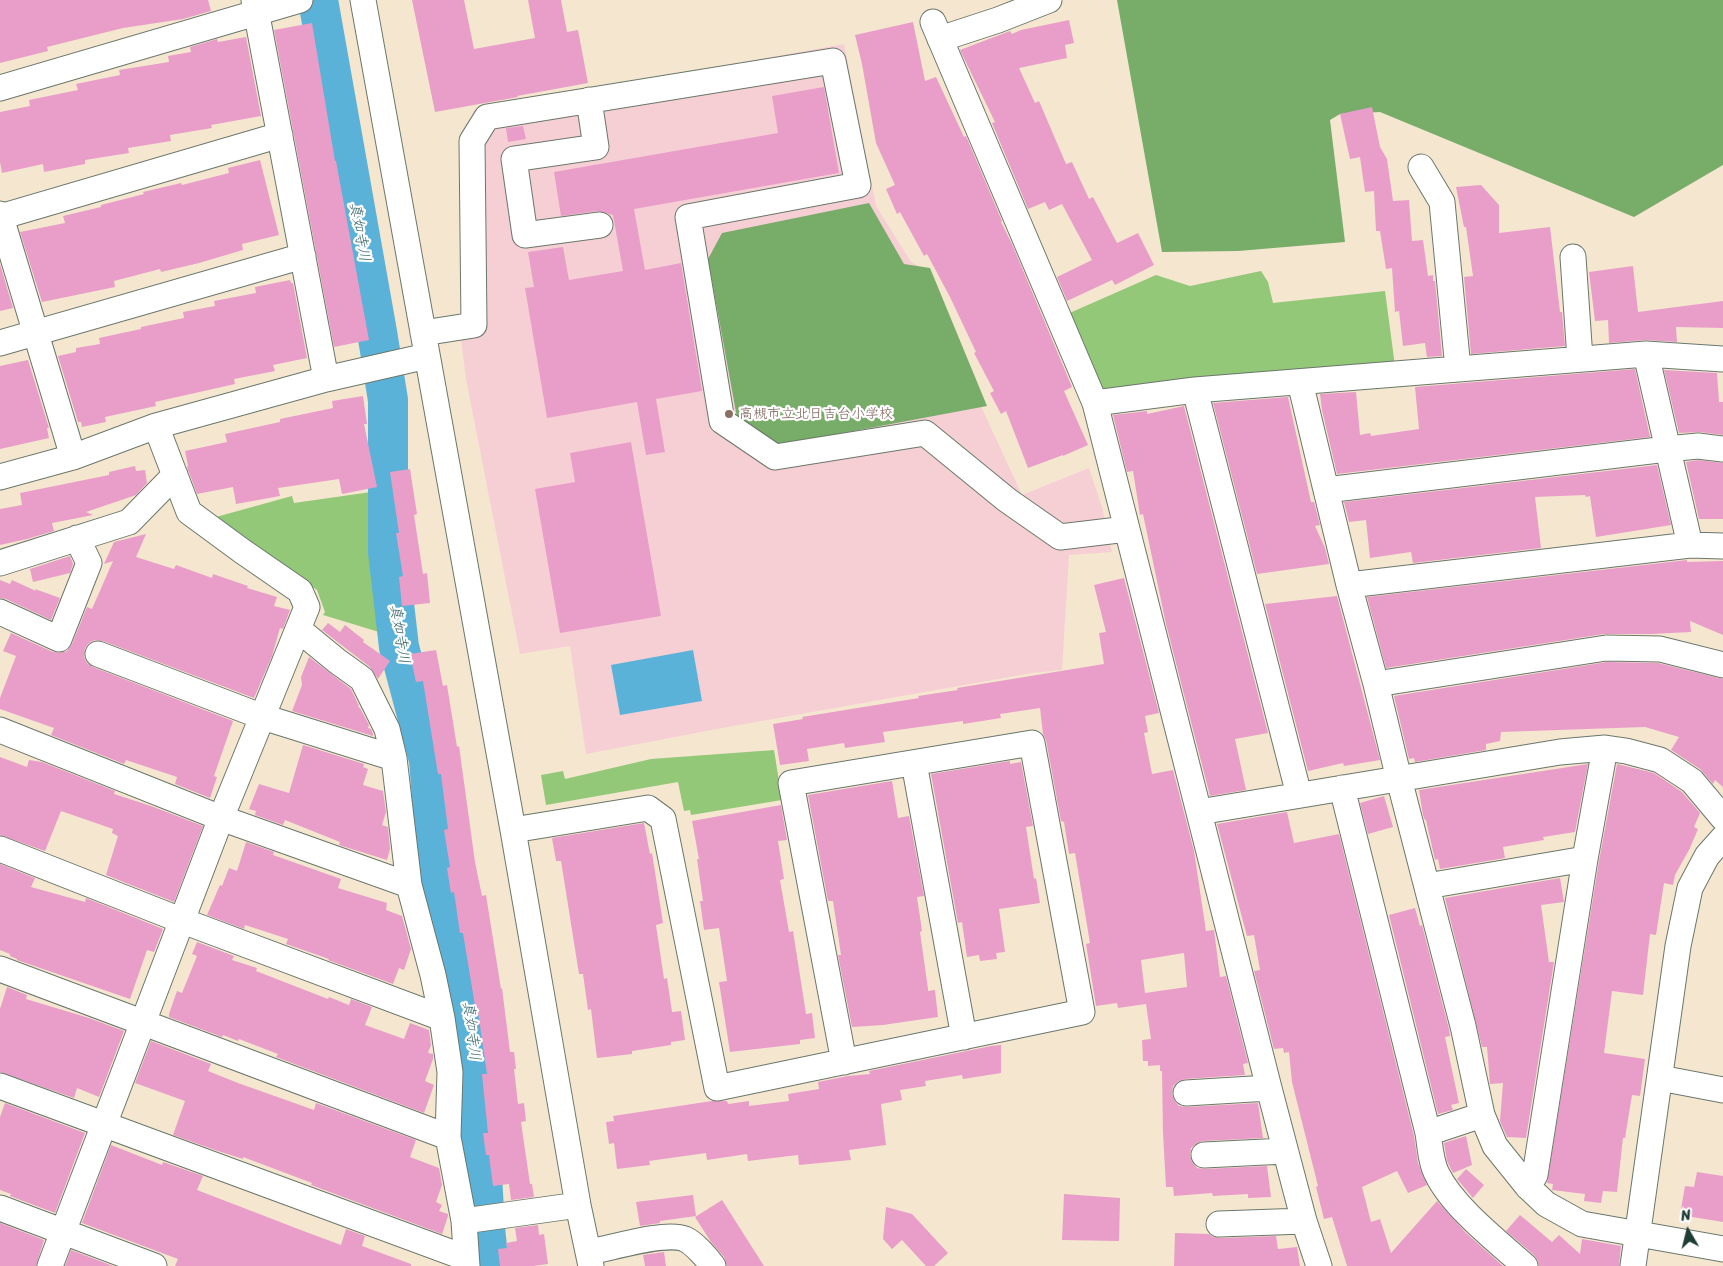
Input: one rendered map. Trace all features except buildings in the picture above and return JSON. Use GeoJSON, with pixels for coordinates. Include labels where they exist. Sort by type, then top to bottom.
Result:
{"type":"FeatureCollection","features":[{"type":"Feature","properties":{"kind":"street"},"geometry":{"type":"LineString","coordinates":[[0,88],[256,6],[300,0]]}},
{"type":"Feature","properties":{"kind":"street"},"geometry":{"type":"LineString","coordinates":[[363,0],[513,830],[578,1205],[590,1259],[667,1236],[686,1239],[707,1257],[713,1266]]}},
{"type":"Feature","properties":{"kind":"street"},"geometry":{"type":"LineString","coordinates":[[1049,0],[998,20],[937,30],[1095,402],[1269,1088],[1304,1221],[1319,1266]]}},
{"type":"Feature","properties":{"kind":"street"},"geometry":{"type":"LineString","coordinates":[[256,6],[326,379]]}},
{"type":"Feature","properties":{"kind":"street"},"geometry":{"type":"LineString","coordinates":[[0,477],[73,457],[156,426],[326,379],[474,325],[472,141],[487,117],[833,61],[858,185],[688,217],[722,422],[775,457],[925,433],[1007,500],[1060,537],[1127,529]]}},
{"type":"Feature","properties":{"kind":"street"},"geometry":{"type":"LineString","coordinates":[[589,100],[596,147],[514,159],[525,235],[600,225]]}},
{"type":"Feature","properties":{"kind":"street"},"geometry":{"type":"LineString","coordinates":[[73,457],[0,216],[280,135]]}},
{"type":"Feature","properties":{"kind":"street"},"geometry":{"type":"LineString","coordinates":[[1421,168],[1442,202],[1458,369]]}},
{"type":"Feature","properties":{"kind":"street"},"geometry":{"type":"LineString","coordinates":[[0,343],[303,256]]}},
{"type":"Feature","properties":{"kind":"street"},"geometry":{"type":"LineString","coordinates":[[1573,257],[1580,359]]}},
{"type":"Feature","properties":{"kind":"street"},"geometry":{"type":"LineString","coordinates":[[1095,402],[1194,390],[1646,354],[1723,359]]}},
{"type":"Feature","properties":{"kind":"street"},"geometry":{"type":"LineString","coordinates":[[1646,354],[1690,545]]}},
{"type":"Feature","properties":{"kind":"street"},"geometry":{"type":"LineString","coordinates":[[1300,382],[1349,585],[1463,1026],[1482,1115],[1495,1146],[1528,1187],[1546,1204],[1582,1224],[1723,1248]]}},
{"type":"Feature","properties":{"kind":"street"},"geometry":{"type":"LineString","coordinates":[[1194,390],[1299,795]]}},
{"type":"Feature","properties":{"kind":"street"},"geometry":{"type":"LineString","coordinates":[[50,1266],[222,818],[307,607],[300,591],[189,512],[156,426]]}},
{"type":"Feature","properties":{"kind":"street"},"geometry":{"type":"LineString","coordinates":[[1326,490],[1667,449],[1698,446],[1723,449]]}},
{"type":"Feature","properties":{"kind":"street"},"geometry":{"type":"LineString","coordinates":[[0,563],[129,522],[175,475]]}},
{"type":"Feature","properties":{"kind":"street"},"geometry":{"type":"LineString","coordinates":[[0,612],[59,638],[89,563],[77,538]]}},
{"type":"Feature","properties":{"kind":"street"},"geometry":{"type":"LineString","coordinates":[[1349,585],[1690,545],[1723,546]]}},
{"type":"Feature","properties":{"kind":"street"},"geometry":{"type":"LineString","coordinates":[[0,1086],[467,1262],[464,1221],[448,1137],[450,1072],[442,1018],[434,975],[409,885],[394,758],[387,730],[362,679],[337,661],[298,628]]}},
{"type":"Feature","properties":{"kind":"street"},"geometry":{"type":"LineString","coordinates":[[1376,684],[1606,648],[1660,649],[1723,665]]}},
{"type":"Feature","properties":{"kind":"street"},"geometry":{"type":"LineString","coordinates":[[98,654],[263,717],[394,758]]}},
{"type":"Feature","properties":{"kind":"street"},"geometry":{"type":"LineString","coordinates":[[0,730],[222,818],[409,885]]}},
{"type":"Feature","properties":{"kind":"street"},"geometry":{"type":"LineString","coordinates":[[513,830],[648,808],[663,819],[717,1088],[844,1062],[1082,1012],[1032,743],[791,783],[844,1062]]}},
{"type":"Feature","properties":{"kind":"street"},"geometry":{"type":"LineString","coordinates":[[1199,812],[1560,752],[1605,748],[1626,751],[1660,760],[1692,781],[1723,818]]}},
{"type":"Feature","properties":{"kind":"street"},"geometry":{"type":"LineString","coordinates":[[1528,1187],[1535,1175],[1585,859],[1605,748]]}},
{"type":"Feature","properties":{"kind":"street"},"geometry":{"type":"LineString","coordinates":[[914,763],[964,1037]]}},
{"type":"Feature","properties":{"kind":"street"},"geometry":{"type":"LineString","coordinates":[[1342,788],[1428,1133],[1436,1173],[1448,1192],[1462,1208],[1524,1266]]}},
{"type":"Feature","properties":{"kind":"street"},"geometry":{"type":"LineString","coordinates":[[1633,1266],[1678,946],[1690,888],[1707,856],[1723,838]]}},
{"type":"Feature","properties":{"kind":"street"},"geometry":{"type":"LineString","coordinates":[[0,849],[183,921],[442,1018]]}},
{"type":"Feature","properties":{"kind":"street"},"geometry":{"type":"LineString","coordinates":[[1427,886],[1585,859]]}},
{"type":"Feature","properties":{"kind":"street"},"geometry":{"type":"LineString","coordinates":[[0,969],[448,1137]]}},
{"type":"Feature","properties":{"kind":"street"},"geometry":{"type":"LineString","coordinates":[[1660,1078],[1723,1090]]}},
{"type":"Feature","properties":{"kind":"street"},"geometry":{"type":"LineString","coordinates":[[1186,1093],[1269,1088]]}},
{"type":"Feature","properties":{"kind":"street"},"geometry":{"type":"LineString","coordinates":[[1428,1133],[1482,1115]]}},
{"type":"Feature","properties":{"kind":"street"},"geometry":{"type":"LineString","coordinates":[[1204,1155],[1286,1151]]}},
{"type":"Feature","properties":{"kind":"street"},"geometry":{"type":"LineString","coordinates":[[464,1221],[578,1205]]}},
{"type":"Feature","properties":{"kind":"street"},"geometry":{"type":"LineString","coordinates":[[0,1208],[154,1266]]}},
{"type":"Feature","properties":{"kind":"street"},"geometry":{"type":"LineString","coordinates":[[1219,1224],[1304,1221]]}},
{"type":"Feature","properties":{"kind":"shaded area","name":"高槻市立北日吉台小学校"},"geometry":{"type":"Polygon","coordinates":[[[844,44],[876,206],[911,262],[926,270],[955,350],[1022,495],[1089,468],[1102,507],[1112,552],[1069,555],[1062,670],[1032,673],[586,754],[570,646],[520,654],[466,379],[460,331],[473,111],[844,44]]]}},
{"type":"Feature","properties":{"kind":"green space"},"geometry":{"type":"Polygon","coordinates":[[[1117,0],[1723,0],[1723,165],[1634,217],[1380,112],[1340,114],[1330,120],[1345,242],[1238,251],[1162,252],[1117,0]]]}},
{"type":"Feature","properties":{"kind":"green space"},"geometry":{"type":"Polygon","coordinates":[[[869,203],[904,264],[930,268],[987,406],[779,445],[738,423],[708,259],[722,233],[869,203]]]}},
{"type":"Feature","properties":{"kind":"green space"},"geometry":{"type":"Polygon","coordinates":[[[1261,271],[1268,282],[1273,303],[1385,291],[1395,366],[1104,389],[1096,385],[1065,315],[1156,275],[1190,286],[1261,271]]]}},
{"type":"Feature","properties":{"kind":"green space"},"geometry":{"type":"Polygon","coordinates":[[[371,492],[373,546],[389,635],[323,615],[325,612],[317,590],[219,524],[216,517],[292,496],[294,503],[371,492]]]}},
{"type":"Feature","properties":{"kind":"green space"},"geometry":{"type":"Polygon","coordinates":[[[774,750],[782,800],[691,815],[690,810],[684,811],[678,782],[546,805],[541,775],[563,771],[565,779],[651,759],[774,750]]]}},
{"type":"Feature","properties":{"kind":"water"},"geometry":{"type":"Polygon","coordinates":[[[693,650],[702,701],[620,715],[611,665],[693,650]]]}},
{"type":"Feature","properties":{"kind":"waterway","name":"真如寺川"},"geometry":{"type":"LineString","coordinates":[[318,0],[388,400],[388,552],[399,647],[429,760],[436,851],[452,940],[473,1018],[485,1228],[489,1266]]}},
{"type":"Feature","properties":{"kind":"place","name":"高槻市立北日吉台小学校"},"geometry":{"type":"Point","coordinates":[729,414]}}]}
